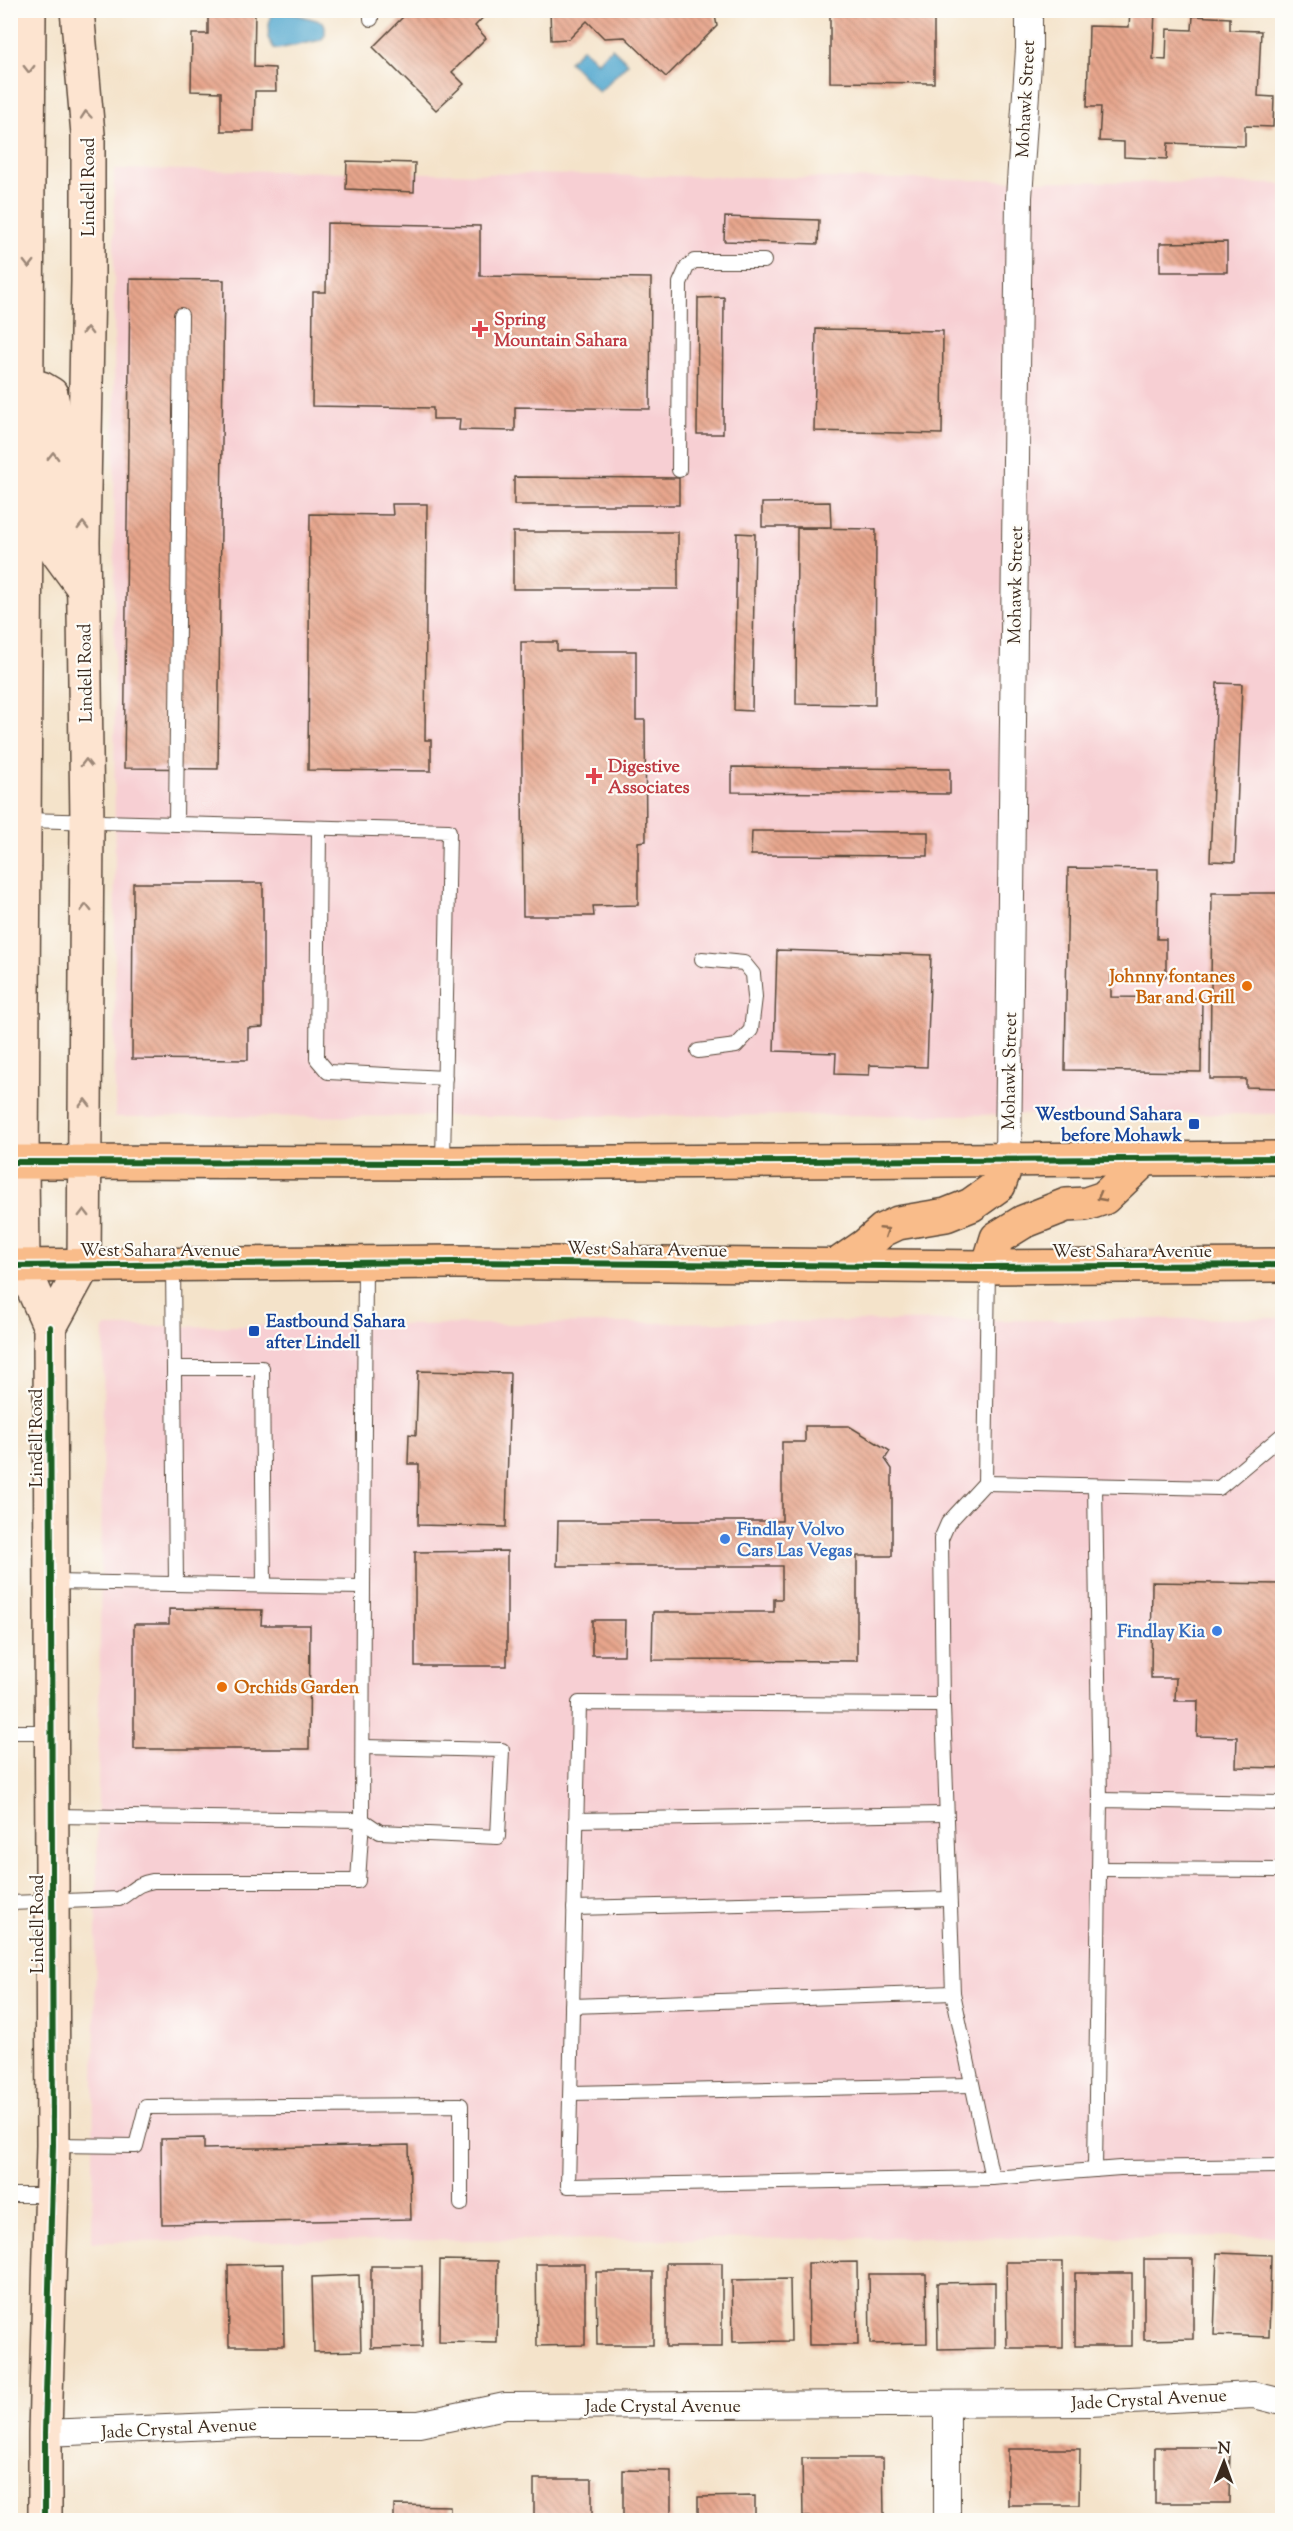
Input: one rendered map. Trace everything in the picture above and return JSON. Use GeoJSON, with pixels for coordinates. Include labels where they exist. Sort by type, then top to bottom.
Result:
{"type":"FeatureCollection","features":[{"type":"Feature","properties":{"kind":"main road"},"geometry":{"type":"LineString","coordinates":[[16,1162],[444,1163],[1282,1158]]}},
{"type":"Feature","properties":{"kind":"main road"},"geometry":{"type":"LineString","coordinates":[[837,1265],[883,1230],[898,1223],[946,1215],[971,1205],[999,1185],[1008,1159]]}},
{"type":"Feature","properties":{"kind":"main road"},"geometry":{"type":"LineString","coordinates":[[988,1267],[997,1238],[1023,1222],[1066,1205],[1086,1204],[1104,1198],[1145,1159]]}},
{"type":"Feature","properties":{"kind":"main road","name":"West Sahara Avenue"},"geometry":{"type":"LineString","coordinates":[[17,1266],[365,1263],[988,1267],[1282,1265]]}},
{"type":"Feature","properties":{"kind":"street","name":"Lindell Road"},"geometry":{"type":"LineString","coordinates":[[29,10],[20,102],[16,1162],[17,1266],[50,1327],[53,2195],[45,2433],[45,2520]]}},
{"type":"Feature","properties":{"kind":"street","name":"Lindell Road"},"geometry":{"type":"LineString","coordinates":[[50,1327],[84,1265],[87,822],[84,589],[88,134],[77,10]]}},
{"type":"Feature","properties":{"kind":"street","name":"Mohawk Street"},"geometry":{"type":"LineString","coordinates":[[1008,1159],[1018,197],[1029,49],[1029,10]]}},
{"type":"Feature","properties":{"kind":"street"},"geometry":{"type":"LineString","coordinates":[[19,385],[41,388],[51,394],[54,409],[53,520],[57,552],[84,589]]}},
{"type":"Feature","properties":{"kind":"street","name":"Jade Crystal Avenue"},"geometry":{"type":"LineString","coordinates":[[45,2433],[264,2424],[419,2424],[505,2406],[1089,2403],[1254,2395],[1282,2402]]}},
{"type":"Feature","properties":{"kind":"street"},"geometry":{"type":"LineString","coordinates":[[947,2404],[947,2520]]}},
{"type":"Feature","properties":{"kind":"lane"},"geometry":{"type":"LineString","coordinates":[[678,470],[680,283],[687,267],[694,261],[764,261]]}},
{"type":"Feature","properties":{"kind":"lane"},"geometry":{"type":"LineString","coordinates":[[176,824],[181,315]]}},
{"type":"Feature","properties":{"kind":"lane"},"geometry":{"type":"LineString","coordinates":[[18,820],[449,831],[444,1163]]}},
{"type":"Feature","properties":{"kind":"lane"},"geometry":{"type":"LineString","coordinates":[[319,828],[317,1059],[328,1072],[445,1078]]}},
{"type":"Feature","properties":{"kind":"lane"},"geometry":{"type":"LineString","coordinates":[[698,1051],[736,1046],[751,1030],[755,997],[753,974],[744,963],[702,959]]}},
{"type":"Feature","properties":{"kind":"lane"},"geometry":{"type":"LineString","coordinates":[[10,1903],[119,1899],[127,1895],[134,1887],[153,1881],[358,1881],[363,1747],[365,1263]]}},
{"type":"Feature","properties":{"kind":"lane"},"geometry":{"type":"LineString","coordinates":[[173,1265],[176,1584]]}},
{"type":"Feature","properties":{"kind":"lane"},"geometry":{"type":"LineString","coordinates":[[988,1267],[985,1483],[948,1523],[941,1539],[943,1705],[953,1993],[993,2178]]}},
{"type":"Feature","properties":{"kind":"lane"},"geometry":{"type":"LineString","coordinates":[[174,1368],[262,1368],[264,1585]]}},
{"type":"Feature","properties":{"kind":"lane"},"geometry":{"type":"LineString","coordinates":[[985,1483],[1219,1488],[1282,1435]]}},
{"type":"Feature","properties":{"kind":"lane"},"geometry":{"type":"LineString","coordinates":[[1095,1486],[1100,1800],[1095,2170]]}},
{"type":"Feature","properties":{"kind":"lane"},"geometry":{"type":"LineString","coordinates":[[51,1582],[363,1587]]}},
{"type":"Feature","properties":{"kind":"lane"},"geometry":{"type":"LineString","coordinates":[[943,1705],[579,1703],[568,2186],[993,2178],[1095,2170],[1282,2166]]}},
{"type":"Feature","properties":{"kind":"lane"},"geometry":{"type":"LineString","coordinates":[[10,1732],[52,1732]]}},
{"type":"Feature","properties":{"kind":"lane"},"geometry":{"type":"LineString","coordinates":[[52,1816],[362,1820],[380,1832],[498,1837],[502,1749],[363,1747]]}},
{"type":"Feature","properties":{"kind":"lane"},"geometry":{"type":"LineString","coordinates":[[1100,1800],[1282,1803]]}},
{"type":"Feature","properties":{"kind":"lane"},"geometry":{"type":"LineString","coordinates":[[576,1820],[946,1814]]}},
{"type":"Feature","properties":{"kind":"lane"},"geometry":{"type":"LineString","coordinates":[[1099,1869],[1282,1870]]}},
{"type":"Feature","properties":{"kind":"lane"},"geometry":{"type":"LineString","coordinates":[[574,1908],[950,1899]]}},
{"type":"Feature","properties":{"kind":"lane"},"geometry":{"type":"LineString","coordinates":[[572,2006],[953,1993]]}},
{"type":"Feature","properties":{"kind":"lane"},"geometry":{"type":"LineString","coordinates":[[571,2093],[972,2085]]}},
{"type":"Feature","properties":{"kind":"lane"},"geometry":{"type":"LineString","coordinates":[[53,2145],[136,2146],[146,2107],[461,2105],[461,2204]]}},
{"type":"Feature","properties":{"kind":"lane"},"geometry":{"type":"LineString","coordinates":[[10,2195],[53,2195]]}},
{"type":"Feature","properties":{"kind":"shaded area"},"geometry":{"type":"Polygon","coordinates":[[[114,169],[1282,184],[1282,1114],[115,1117],[114,169]]]}},
{"type":"Feature","properties":{"kind":"shaded area"},"geometry":{"type":"Polygon","coordinates":[[[1282,1318],[1282,2236],[92,2242],[104,1327],[1282,1318]]]}},
{"type":"Feature","properties":{"kind":"water"},"geometry":{"type":"Polygon","coordinates":[[[288,12],[323,22],[325,35],[321,40],[274,48],[268,38],[270,17],[275,13],[288,12]]]}},
{"type":"Feature","properties":{"kind":"water"},"geometry":{"type":"Polygon","coordinates":[[[583,48],[597,62],[612,48],[628,63],[599,92],[569,61],[583,48]]]}},
{"type":"Feature","properties":{"kind":"building"},"geometry":{"type":"Polygon","coordinates":[[[208,10],[255,10],[254,67],[275,68],[276,91],[255,91],[254,131],[221,131],[221,92],[191,91],[192,34],[208,34],[208,10]]]}},
{"type":"Feature","properties":{"kind":"building"},"geometry":{"type":"Polygon","coordinates":[[[410,10],[490,10],[475,26],[486,38],[452,72],[464,84],[436,110],[373,47],[410,10]]]}},
{"type":"Feature","properties":{"kind":"building"},"geometry":{"type":"Polygon","coordinates":[[[550,10],[714,10],[717,26],[666,77],[625,37],[604,38],[587,21],[569,39],[551,40],[550,10]]]}},
{"type":"Feature","properties":{"kind":"building"},"geometry":{"type":"Polygon","coordinates":[[[830,10],[934,10],[934,83],[830,82],[830,10]]]}},
{"type":"Feature","properties":{"kind":"building"},"geometry":{"type":"Polygon","coordinates":[[[1130,10],[1155,10],[1153,59],[1166,60],[1167,29],[1192,30],[1193,16],[1230,18],[1230,30],[1261,31],[1258,96],[1274,97],[1273,127],[1245,126],[1245,146],[1168,143],[1167,159],[1124,157],[1124,142],[1099,141],[1101,107],[1087,107],[1089,26],[1129,27],[1130,10]]]}},
{"type":"Feature","properties":{"kind":"building"},"geometry":{"type":"Polygon","coordinates":[[[347,161],[415,163],[414,192],[346,189],[347,161]]]}},
{"type":"Feature","properties":{"kind":"building"},"geometry":{"type":"Polygon","coordinates":[[[725,217],[819,220],[818,244],[724,241],[725,217]]]}},
{"type":"Feature","properties":{"kind":"building"},"geometry":{"type":"Polygon","coordinates":[[[327,223],[480,226],[480,276],[651,278],[650,409],[515,407],[515,431],[459,430],[460,419],[433,419],[433,408],[312,406],[313,292],[326,292],[327,223]]]}},
{"type":"Feature","properties":{"kind":"building"},"geometry":{"type":"Polygon","coordinates":[[[1227,242],[1227,272],[1160,272],[1160,243],[1227,242]]]}},
{"type":"Feature","properties":{"kind":"building"},"geometry":{"type":"Polygon","coordinates":[[[130,279],[224,280],[218,769],[124,768],[130,279]]]}},
{"type":"Feature","properties":{"kind":"building"},"geometry":{"type":"Polygon","coordinates":[[[724,297],[723,434],[697,434],[698,298],[724,297]]]}},
{"type":"Feature","properties":{"kind":"building"},"geometry":{"type":"Polygon","coordinates":[[[816,329],[943,331],[942,434],[814,431],[816,329]]]}},
{"type":"Feature","properties":{"kind":"building"},"geometry":{"type":"Polygon","coordinates":[[[514,477],[679,478],[679,505],[514,505],[514,477]]]}},
{"type":"Feature","properties":{"kind":"building"},"geometry":{"type":"Polygon","coordinates":[[[830,502],[831,527],[762,527],[762,503],[830,502]]]}},
{"type":"Feature","properties":{"kind":"building"},"geometry":{"type":"Polygon","coordinates":[[[392,504],[427,504],[425,740],[431,740],[431,771],[308,770],[310,514],[393,515],[392,504]]]}},
{"type":"Feature","properties":{"kind":"building"},"geometry":{"type":"Polygon","coordinates":[[[797,528],[876,529],[875,705],[796,704],[797,528]]]}},
{"type":"Feature","properties":{"kind":"building"},"geometry":{"type":"Polygon","coordinates":[[[513,532],[678,532],[678,589],[513,589],[513,532]]]}},
{"type":"Feature","properties":{"kind":"building"},"geometry":{"type":"Polygon","coordinates":[[[737,533],[755,534],[752,711],[734,710],[737,533]]]}},
{"type":"Feature","properties":{"kind":"building"},"geometry":{"type":"Polygon","coordinates":[[[521,642],[557,642],[557,651],[636,651],[636,720],[645,720],[646,841],[638,842],[638,905],[593,906],[594,916],[523,916],[521,642]]]}},
{"type":"Feature","properties":{"kind":"building"},"geometry":{"type":"Polygon","coordinates":[[[1217,683],[1242,684],[1235,862],[1210,861],[1217,683]]]}},
{"type":"Feature","properties":{"kind":"building"},"geometry":{"type":"Polygon","coordinates":[[[732,767],[950,769],[950,794],[732,792],[732,767]]]}},
{"type":"Feature","properties":{"kind":"building"},"geometry":{"type":"Polygon","coordinates":[[[752,831],[928,832],[928,856],[751,855],[752,831]]]}},
{"type":"Feature","properties":{"kind":"building"},"geometry":{"type":"Polygon","coordinates":[[[1068,868],[1158,869],[1157,939],[1166,939],[1166,977],[1111,976],[1111,997],[1202,998],[1201,1072],[1065,1070],[1068,868]]]}},
{"type":"Feature","properties":{"kind":"building"},"geometry":{"type":"Polygon","coordinates":[[[133,883],[263,883],[263,1027],[248,1028],[248,1060],[132,1059],[133,883]]]}},
{"type":"Feature","properties":{"kind":"building","name":"Johnny fontanes Bar and Grill"},"geometry":{"type":"Polygon","coordinates":[[[1212,893],[1282,893],[1282,1079],[1278,1079],[1278,1088],[1246,1087],[1246,1079],[1210,1079],[1212,893]]]}},
{"type":"Feature","properties":{"kind":"building"},"geometry":{"type":"Polygon","coordinates":[[[777,950],[931,955],[927,1067],[870,1065],[869,1075],[835,1074],[836,1053],[774,1051],[777,950]]]}},
{"type":"Feature","properties":{"kind":"building"},"geometry":{"type":"Polygon","coordinates":[[[418,1371],[510,1373],[506,1527],[418,1525],[419,1464],[408,1464],[409,1434],[416,1435],[418,1371]]]}},
{"type":"Feature","properties":{"kind":"building","name":"Findlay Volvo Cars Las Vegas"},"geometry":{"type":"Polygon","coordinates":[[[805,1426],[849,1426],[890,1451],[885,1459],[892,1469],[892,1556],[857,1556],[857,1661],[652,1660],[653,1612],[774,1612],[774,1599],[782,1599],[782,1566],[557,1566],[558,1521],[782,1521],[782,1442],[805,1442],[805,1426]]]}},
{"type":"Feature","properties":{"kind":"building"},"geometry":{"type":"Polygon","coordinates":[[[507,1551],[507,1666],[415,1666],[415,1552],[507,1551]]]}},
{"type":"Feature","properties":{"kind":"building","name":"Findlay Kia"},"geometry":{"type":"Polygon","coordinates":[[[1152,1582],[1282,1584],[1282,1768],[1236,1767],[1237,1737],[1197,1736],[1198,1701],[1175,1701],[1176,1678],[1151,1678],[1152,1582]]]}},
{"type":"Feature","properties":{"kind":"building","name":"Orchids Garden"},"geometry":{"type":"Polygon","coordinates":[[[169,1609],[262,1610],[261,1625],[310,1625],[309,1749],[134,1749],[134,1624],[169,1624],[169,1609]]]}},
{"type":"Feature","properties":{"kind":"building"},"geometry":{"type":"Polygon","coordinates":[[[592,1620],[625,1620],[624,1655],[592,1655],[592,1620]]]}},
{"type":"Feature","properties":{"kind":"building"},"geometry":{"type":"Polygon","coordinates":[[[204,2138],[204,2149],[409,2145],[411,2219],[162,2224],[161,2139],[204,2138]]]}},
{"type":"Feature","properties":{"kind":"building"},"geometry":{"type":"Polygon","coordinates":[[[1217,2253],[1271,2255],[1269,2337],[1214,2335],[1217,2253]]]}},
{"type":"Feature","properties":{"kind":"building"},"geometry":{"type":"Polygon","coordinates":[[[1144,2259],[1193,2259],[1193,2339],[1144,2340],[1144,2259]]]}},
{"type":"Feature","properties":{"kind":"building"},"geometry":{"type":"Polygon","coordinates":[[[440,2260],[498,2261],[497,2343],[439,2342],[440,2260]]]}},
{"type":"Feature","properties":{"kind":"building"},"geometry":{"type":"Polygon","coordinates":[[[857,2262],[858,2345],[809,2345],[808,2263],[857,2262]]]}},
{"type":"Feature","properties":{"kind":"building"},"geometry":{"type":"Polygon","coordinates":[[[1006,2262],[1063,2262],[1063,2348],[1007,2348],[1006,2262]]]}},
{"type":"Feature","properties":{"kind":"building"},"geometry":{"type":"Polygon","coordinates":[[[666,2263],[722,2263],[722,2347],[666,2347],[666,2263]]]}},
{"type":"Feature","properties":{"kind":"building"},"geometry":{"type":"Polygon","coordinates":[[[283,2264],[284,2346],[229,2346],[228,2265],[283,2264]]]}},
{"type":"Feature","properties":{"kind":"building"},"geometry":{"type":"Polygon","coordinates":[[[536,2264],[585,2264],[585,2345],[537,2346],[536,2264]]]}},
{"type":"Feature","properties":{"kind":"building"},"geometry":{"type":"Polygon","coordinates":[[[371,2266],[422,2266],[422,2347],[371,2348],[371,2266]]]}},
{"type":"Feature","properties":{"kind":"building"},"geometry":{"type":"Polygon","coordinates":[[[596,2272],[653,2272],[653,2345],[597,2345],[596,2272]]]}},
{"type":"Feature","properties":{"kind":"building"},"geometry":{"type":"Polygon","coordinates":[[[1075,2273],[1132,2273],[1132,2346],[1075,2346],[1075,2273]]]}},
{"type":"Feature","properties":{"kind":"building"},"geometry":{"type":"Polygon","coordinates":[[[869,2274],[926,2274],[927,2343],[870,2344],[869,2274]]]}},
{"type":"Feature","properties":{"kind":"building"},"geometry":{"type":"Polygon","coordinates":[[[359,2275],[361,2351],[314,2352],[312,2277],[359,2275]]]}},
{"type":"Feature","properties":{"kind":"building"},"geometry":{"type":"Polygon","coordinates":[[[790,2279],[791,2341],[733,2342],[732,2280],[790,2279]]]}},
{"type":"Feature","properties":{"kind":"building"},"geometry":{"type":"Polygon","coordinates":[[[995,2282],[995,2348],[938,2349],[937,2283],[995,2282]]]}},
{"type":"Feature","properties":{"kind":"building"},"geometry":{"type":"Polygon","coordinates":[[[1155,2447],[1230,2447],[1229,2503],[1155,2503],[1155,2447]]]}},
{"type":"Feature","properties":{"kind":"building"},"geometry":{"type":"Polygon","coordinates":[[[1008,2449],[1080,2449],[1079,2505],[1008,2505],[1008,2449]]]}},
{"type":"Feature","properties":{"kind":"building"},"geometry":{"type":"Polygon","coordinates":[[[802,2458],[883,2458],[884,2516],[803,2517],[802,2458]]]}},
{"type":"Feature","properties":{"kind":"building"},"geometry":{"type":"Polygon","coordinates":[[[623,2470],[671,2471],[671,2520],[623,2520],[623,2470]]]}},
{"type":"Feature","properties":{"kind":"building"},"geometry":{"type":"Polygon","coordinates":[[[534,2479],[592,2479],[592,2520],[534,2520],[534,2479]]]}},
{"type":"Feature","properties":{"kind":"building"},"geometry":{"type":"Polygon","coordinates":[[[755,2496],[755,2520],[698,2520],[698,2497],[755,2496]]]}},
{"type":"Feature","properties":{"kind":"building"},"geometry":{"type":"Polygon","coordinates":[[[394,2505],[450,2506],[450,2520],[394,2520],[394,2505]]]}},
{"type":"Feature","properties":{"kind":"cycle path"},"geometry":{"type":"LineString","coordinates":[[10,1162],[443,1163],[1282,1158]]}},
{"type":"Feature","properties":{"kind":"cycle path"},"geometry":{"type":"LineString","coordinates":[[10,1266],[453,1262],[988,1267],[1282,1265]]}},
{"type":"Feature","properties":{"kind":"cycle path"},"geometry":{"type":"LineString","coordinates":[[45,2520],[45,2433],[53,2145],[50,1327]]}},
{"type":"Feature","properties":{"kind":"place","name":"Spring Mountain Sahara"},"geometry":{"type":"Point","coordinates":[480,329]}},
{"type":"Feature","properties":{"kind":"place","name":"Digestive Associates"},"geometry":{"type":"Point","coordinates":[594,776]}},
{"type":"Feature","properties":{"kind":"place","name":"Johnny fontanes Bar and Grill"},"geometry":{"type":"Point","coordinates":[1247,986]}},
{"type":"Feature","properties":{"kind":"place","name":"Westbound Sahara before Mohawk"},"geometry":{"type":"Point","coordinates":[1194,1124]}},
{"type":"Feature","properties":{"kind":"place","name":"Eastbound Sahara after Lindell"},"geometry":{"type":"Point","coordinates":[254,1331]}},
{"type":"Feature","properties":{"kind":"place","name":"Findlay Volvo Cars Las Vegas"},"geometry":{"type":"Point","coordinates":[725,1539]}},
{"type":"Feature","properties":{"kind":"place","name":"Findlay Kia"},"geometry":{"type":"Point","coordinates":[1217,1631]}},
{"type":"Feature","properties":{"kind":"place","name":"Orchids Garden"},"geometry":{"type":"Point","coordinates":[222,1687]}}]}
